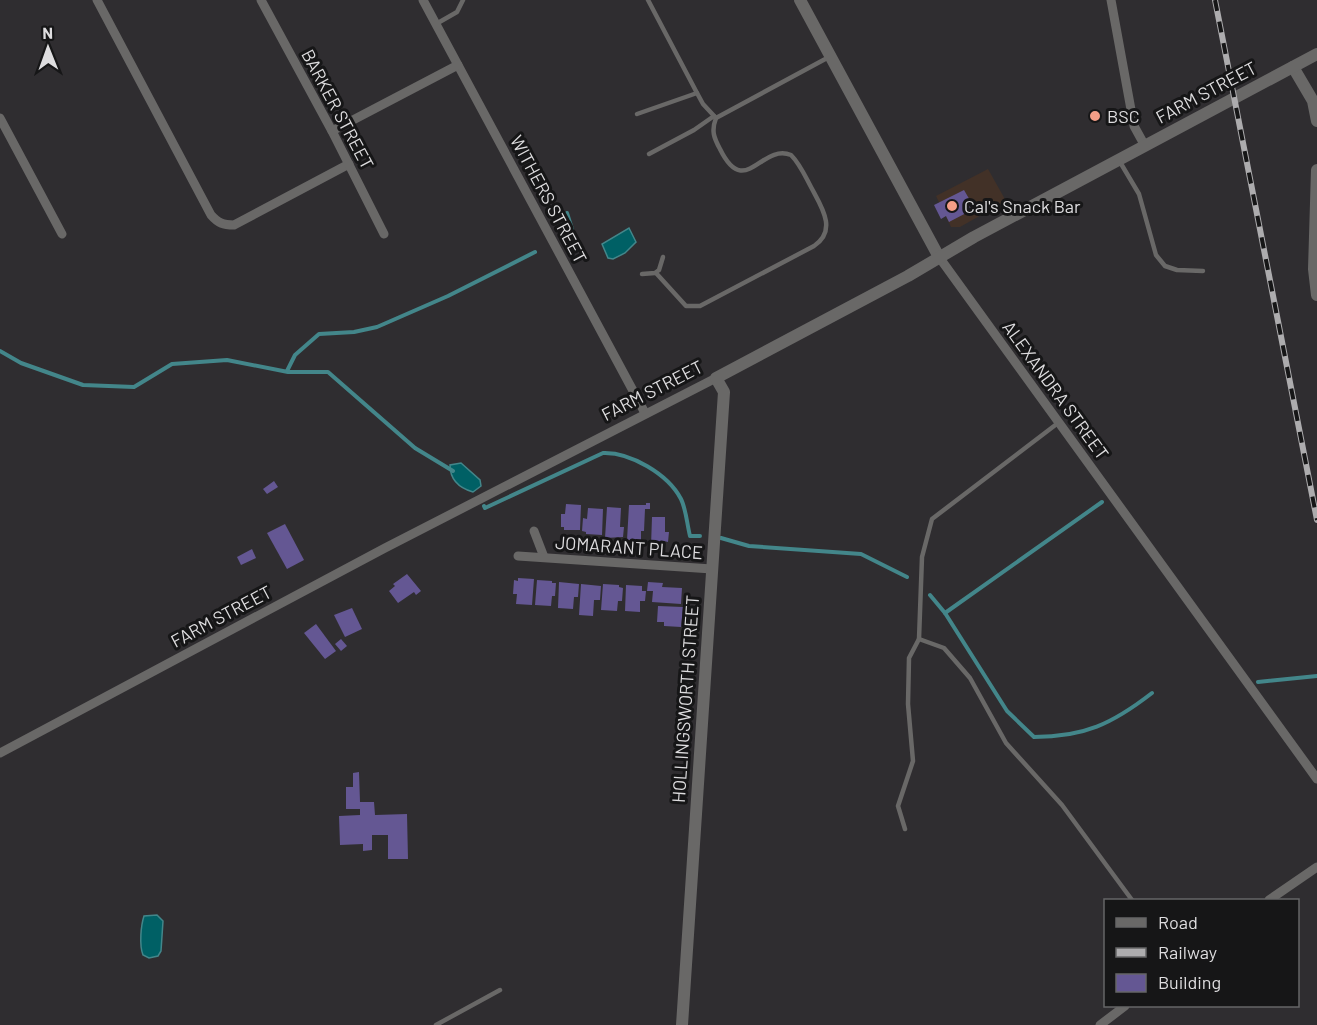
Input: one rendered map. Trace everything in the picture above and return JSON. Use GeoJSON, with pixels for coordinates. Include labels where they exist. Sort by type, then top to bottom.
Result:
{"type":"FeatureCollection","features":[{"type":"Feature","properties":{"kind":"street"},"geometry":{"type":"LineString","coordinates":[[97,0],[217,222],[234,225],[349,164]]}},
{"type":"Feature","properties":{"kind":"street","name":"BARKER STREET"},"geometry":{"type":"LineString","coordinates":[[261,0],[332,131],[384,234]]}},
{"type":"Feature","properties":{"kind":"street","name":"WITHERS STREET"},"geometry":{"type":"LineString","coordinates":[[423,0],[645,413]]}},
{"type":"Feature","properties":{"kind":"street","name":"ALEXANDRA STREET"},"geometry":{"type":"LineString","coordinates":[[800,0],[939,257],[1317,779]]}},
{"type":"Feature","properties":{"kind":"street"},"geometry":{"type":"LineString","coordinates":[[1111,0],[1134,126],[1145,146]]}},
{"type":"Feature","properties":{"kind":"street","name":"FARM STREET"},"geometry":{"type":"LineString","coordinates":[[0,753],[385,548],[716,378],[1317,54]]}},
{"type":"Feature","properties":{"kind":"street"},"geometry":{"type":"LineString","coordinates":[[332,131],[458,64]]}},
{"type":"Feature","properties":{"kind":"street"},"geometry":{"type":"LineString","coordinates":[[1293,67],[1313,101],[1317,121]]}},
{"type":"Feature","properties":{"kind":"street"},"geometry":{"type":"LineString","coordinates":[[0,118],[62,234]]}},
{"type":"Feature","properties":{"kind":"street"},"geometry":{"type":"LineString","coordinates":[[1317,170],[1314,269],[1317,296]]}},
{"type":"Feature","properties":{"kind":"street","name":"HOLLINGSWORTH STREET"},"geometry":{"type":"LineString","coordinates":[[682,1025],[724,392],[716,378]]}},
{"type":"Feature","properties":{"kind":"street","name":"JOMARANT PLACE"},"geometry":{"type":"LineString","coordinates":[[534,531],[544,557]]}},
{"type":"Feature","properties":{"kind":"street","name":"JOMARANT PLACE"},"geometry":{"type":"LineString","coordinates":[[518,556],[712,569]]}},
{"type":"Feature","properties":{"kind":"street"},"geometry":{"type":"LineString","coordinates":[[1270,899],[1317,867]]}},
{"type":"Feature","properties":{"kind":"street"},"geometry":{"type":"LineString","coordinates":[[1100,1025],[1122,1007]]}},
{"type":"Feature","properties":{"kind":"lane"},"geometry":{"type":"LineString","coordinates":[[436,24],[457,12],[463,0]]}},
{"type":"Feature","properties":{"kind":"lane"},"geometry":{"type":"LineString","coordinates":[[648,0],[697,93],[715,117]]}},
{"type":"Feature","properties":{"kind":"lane"},"geometry":{"type":"LineString","coordinates":[[649,154],[830,57]]}},
{"type":"Feature","properties":{"kind":"lane"},"geometry":{"type":"LineString","coordinates":[[637,114],[697,93]]}},
{"type":"Feature","properties":{"kind":"lane"},"geometry":{"type":"LineString","coordinates":[[656,273],[686,306],[700,306],[814,246],[825,235],[827,225],[825,213],[791,155],[776,154],[746,170],[735,170],[728,165],[714,137],[712,128],[715,117]]}},
{"type":"Feature","properties":{"kind":"lane"},"geometry":{"type":"LineString","coordinates":[[1119,160],[1138,194],[1156,255],[1165,266],[1177,270],[1203,271]]}},
{"type":"Feature","properties":{"kind":"lane"},"geometry":{"type":"LineString","coordinates":[[656,273],[663,257]]}},
{"type":"Feature","properties":{"kind":"lane"},"geometry":{"type":"LineString","coordinates":[[642,274],[656,273]]}},
{"type":"Feature","properties":{"kind":"lane"},"geometry":{"type":"LineString","coordinates":[[905,829],[898,806],[913,761],[908,704],[909,658],[919,639],[922,557],[932,519],[1058,423]]}},
{"type":"Feature","properties":{"kind":"lane"},"geometry":{"type":"LineString","coordinates":[[919,639],[944,648],[970,678],[1006,743],[1062,805],[1131,899]]}},
{"type":"Feature","properties":{"kind":"lane"},"geometry":{"type":"LineString","coordinates":[[436,1025],[500,990]]}},
{"type":"Feature","properties":{"kind":"shaded area"},"geometry":{"type":"Polygon","coordinates":[[[988,169],[1006,201],[960,227],[951,227],[936,196],[988,169]]]}},
{"type":"Feature","properties":{"kind":"water"},"geometry":{"type":"Polygon","coordinates":[[[629,228],[636,242],[625,253],[613,259],[608,258],[602,244],[629,228]]]}},
{"type":"Feature","properties":{"kind":"water"},"geometry":{"type":"Polygon","coordinates":[[[461,463],[480,480],[481,486],[473,492],[460,486],[452,475],[450,465],[461,463]]]}},
{"type":"Feature","properties":{"kind":"water"},"geometry":{"type":"Polygon","coordinates":[[[157,915],[163,921],[161,951],[158,956],[149,958],[143,955],[142,951],[142,924],[144,916],[157,915]]]}},
{"type":"Feature","properties":{"kind":"building"},"geometry":{"type":"Polygon","coordinates":[[[964,190],[971,202],[968,203],[972,210],[949,222],[946,216],[941,219],[934,205],[964,190]]]}},
{"type":"Feature","properties":{"kind":"building"},"geometry":{"type":"Polygon","coordinates":[[[274,481],[278,487],[267,494],[263,489],[274,481]]]}},
{"type":"Feature","properties":{"kind":"building"},"geometry":{"type":"Polygon","coordinates":[[[650,503],[650,509],[645,509],[644,531],[641,531],[641,540],[627,540],[629,505],[646,505],[650,503]]]}},
{"type":"Feature","properties":{"kind":"building"},"geometry":{"type":"Polygon","coordinates":[[[566,504],[581,505],[580,530],[564,530],[564,527],[561,527],[561,514],[565,514],[566,504]]]}},
{"type":"Feature","properties":{"kind":"building"},"geometry":{"type":"Polygon","coordinates":[[[607,507],[621,508],[620,527],[624,527],[623,537],[605,538],[607,507]]]}},
{"type":"Feature","properties":{"kind":"building"},"geometry":{"type":"Polygon","coordinates":[[[588,508],[603,509],[602,535],[586,534],[582,531],[583,518],[587,519],[588,508]]]}},
{"type":"Feature","properties":{"kind":"building"},"geometry":{"type":"Polygon","coordinates":[[[652,517],[665,517],[665,532],[669,532],[668,542],[664,541],[664,547],[651,546],[652,517]]]}},
{"type":"Feature","properties":{"kind":"building"},"geometry":{"type":"Polygon","coordinates":[[[285,524],[304,560],[287,569],[267,533],[285,524]]]}},
{"type":"Feature","properties":{"kind":"building"},"geometry":{"type":"Polygon","coordinates":[[[252,549],[256,558],[241,565],[237,557],[252,549]]]}},
{"type":"Feature","properties":{"kind":"building"},"geometry":{"type":"Polygon","coordinates":[[[407,574],[421,591],[416,595],[414,592],[398,603],[389,591],[395,586],[393,584],[407,574]]]}},
{"type":"Feature","properties":{"kind":"building"},"geometry":{"type":"Polygon","coordinates":[[[518,578],[534,579],[532,605],[516,604],[517,594],[513,594],[514,580],[518,581],[518,578]]]}},
{"type":"Feature","properties":{"kind":"building"},"geometry":{"type":"Polygon","coordinates":[[[537,580],[556,583],[551,606],[535,605],[537,580]]]}},
{"type":"Feature","properties":{"kind":"building"},"geometry":{"type":"Polygon","coordinates":[[[559,582],[579,584],[578,597],[574,597],[573,609],[558,608],[559,582]]]}},
{"type":"Feature","properties":{"kind":"building"},"geometry":{"type":"Polygon","coordinates":[[[648,582],[663,583],[662,587],[682,588],[681,604],[652,602],[653,591],[647,591],[648,582]]]}},
{"type":"Feature","properties":{"kind":"building"},"geometry":{"type":"Polygon","coordinates":[[[581,584],[601,586],[600,600],[594,600],[593,616],[579,615],[581,584]]]}},
{"type":"Feature","properties":{"kind":"building"},"geometry":{"type":"Polygon","coordinates":[[[603,584],[619,585],[623,588],[622,601],[618,601],[617,611],[601,610],[603,584]]]}},
{"type":"Feature","properties":{"kind":"building"},"geometry":{"type":"Polygon","coordinates":[[[626,585],[642,586],[642,591],[646,591],[645,601],[640,601],[640,612],[625,611],[626,585]]]}},
{"type":"Feature","properties":{"kind":"building"},"geometry":{"type":"Polygon","coordinates":[[[658,606],[683,607],[681,627],[664,626],[664,622],[657,622],[658,606]]]}},
{"type":"Feature","properties":{"kind":"building"},"geometry":{"type":"Polygon","coordinates":[[[352,608],[362,629],[345,637],[334,615],[352,608]]]}},
{"type":"Feature","properties":{"kind":"building"},"geometry":{"type":"Polygon","coordinates":[[[316,624],[336,651],[325,659],[304,633],[316,624]]]}},
{"type":"Feature","properties":{"kind":"building"},"geometry":{"type":"Polygon","coordinates":[[[341,639],[347,646],[341,651],[335,644],[341,639]]]}},
{"type":"Feature","properties":{"kind":"building"},"geometry":{"type":"Polygon","coordinates":[[[359,772],[360,802],[374,802],[375,815],[407,814],[408,859],[388,859],[388,835],[372,835],[372,850],[363,851],[363,844],[340,845],[339,816],[360,815],[360,809],[346,809],[346,787],[353,787],[353,773],[359,772]]]}},
{"type":"Feature","properties":{"kind":"waterway"},"geometry":{"type":"LineString","coordinates":[[567,213],[572,229],[570,233]]}},
{"type":"Feature","properties":{"kind":"waterway"},"geometry":{"type":"LineString","coordinates":[[287,371],[295,355],[319,334],[354,332],[377,327],[448,296],[535,252]]}},
{"type":"Feature","properties":{"kind":"waterway"},"geometry":{"type":"LineString","coordinates":[[0,351],[21,363],[83,385],[134,387],[172,364],[227,360],[288,372],[328,372],[415,448],[453,471]]}},
{"type":"Feature","properties":{"kind":"waterway"},"geometry":{"type":"LineString","coordinates":[[484,506],[485,508],[603,453],[614,454],[625,456],[647,466],[667,481],[683,503],[690,536],[700,536]]}},
{"type":"Feature","properties":{"kind":"waterway"},"geometry":{"type":"LineString","coordinates":[[945,613],[1102,502]]}},
{"type":"Feature","properties":{"kind":"waterway"},"geometry":{"type":"LineString","coordinates":[[721,538],[749,546],[861,554],[907,577]]}},
{"type":"Feature","properties":{"kind":"waterway"},"geometry":{"type":"LineString","coordinates":[[930,595],[945,613],[1007,711],[1034,737],[1068,734],[1097,727],[1124,713],[1152,693]]}},
{"type":"Feature","properties":{"kind":"waterway"},"geometry":{"type":"LineString","coordinates":[[1258,682],[1317,676]]}},
{"type":"Feature","properties":{"kind":"railway"},"geometry":{"type":"LineString","coordinates":[[1215,0],[1317,520]]}},
{"type":"Feature","properties":{"kind":"place","name":"BSC"},"geometry":{"type":"Point","coordinates":[1095,116]}},
{"type":"Feature","properties":{"kind":"place","name":"Cal's Snack Bar"},"geometry":{"type":"Point","coordinates":[952,206]}}]}
